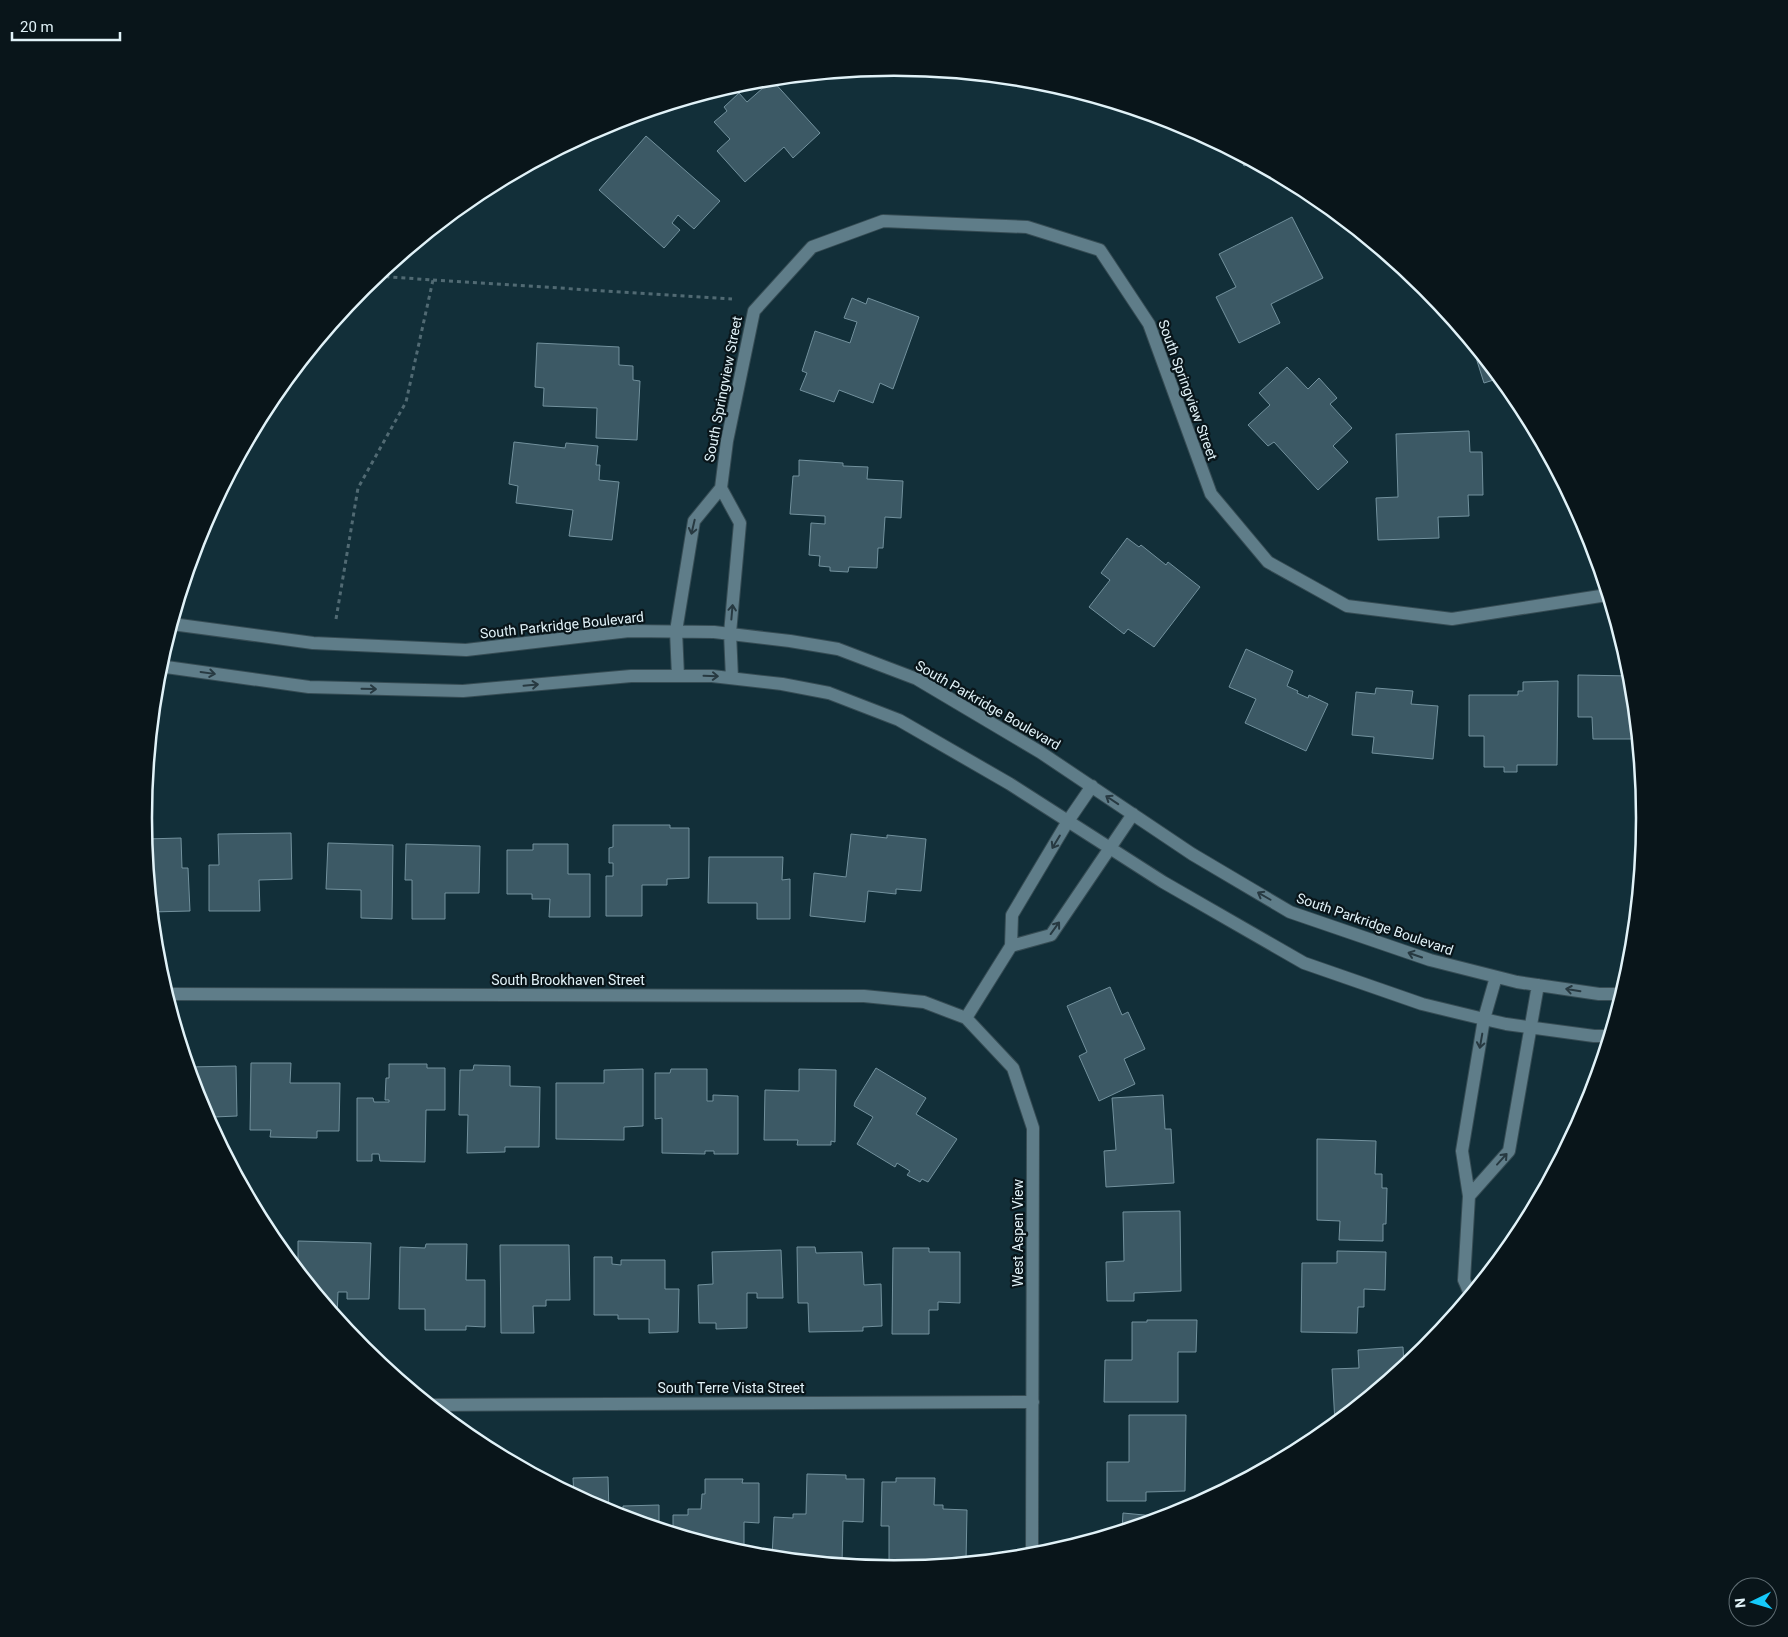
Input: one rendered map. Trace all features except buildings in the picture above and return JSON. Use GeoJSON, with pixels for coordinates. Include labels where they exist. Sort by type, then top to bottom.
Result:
{"type":"FeatureCollection","features":[{"type":"Feature","properties":{"kind":"street","name":"South Springview Street"},"geometry":{"type":"LineString","coordinates":[[721,488],[727,441],[754,311],[812,247],[883,221],[1027,227],[1100,250],[1149,324],[1211,494],[1268,562],[1347,606],[1452,619],[1602,596]]}},
{"type":"Feature","properties":{"kind":"street"},"geometry":{"type":"LineString","coordinates":[[678,676],[676,631],[694,521],[721,488],[740,522],[730,633],[732,678]]}},
{"type":"Feature","properties":{"kind":"street","name":"South Parkridge Boulevard"},"geometry":{"type":"LineString","coordinates":[[177,625],[331,644],[466,650],[629,631],[730,633],[838,649],[917,679],[1040,752],[1192,854],[1290,912],[1430,960],[1496,977],[1599,994],[1615,994]]}},
{"type":"Feature","properties":{"kind":"street"},"geometry":{"type":"LineString","coordinates":[[168,667],[309,687],[463,691],[631,676],[712,676],[782,684],[829,693],[899,720],[1010,784],[1163,882],[1304,963],[1422,1004],[1530,1028],[1603,1036]]}},
{"type":"Feature","properties":{"kind":"street"},"geometry":{"type":"LineString","coordinates":[[966,1018],[1011,946],[1012,915],[1068,821],[1092,786]]}},
{"type":"Feature","properties":{"kind":"street"},"geometry":{"type":"LineString","coordinates":[[1011,946],[1051,935],[1133,814]]}},
{"type":"Feature","properties":{"kind":"street"},"geometry":{"type":"LineString","coordinates":[[1468,1289],[1464,1280],[1469,1196],[1462,1151],[1484,1019],[1496,977]]}},
{"type":"Feature","properties":{"kind":"street"},"geometry":{"type":"LineString","coordinates":[[1469,1196],[1509,1151],[1538,985]]}},
{"type":"Feature","properties":{"kind":"street","name":"South Brookhaven Street"},"geometry":{"type":"LineString","coordinates":[[173,994],[864,996],[924,1002],[966,1018]]}},
{"type":"Feature","properties":{"kind":"street","name":"West Aspen View"},"geometry":{"type":"LineString","coordinates":[[966,1018],[1013,1068],[1033,1128],[1032,1547]]}},
{"type":"Feature","properties":{"kind":"street","name":"South Terre Vista Street"},"geometry":{"type":"LineString","coordinates":[[439,1405],[1033,1402]]}},
{"type":"Feature","properties":{"kind":"path"},"geometry":{"type":"LineString","coordinates":[[387,277],[763,301]]}},
{"type":"Feature","properties":{"kind":"path"},"geometry":{"type":"LineString","coordinates":[[331,644],[358,488],[406,402],[433,280]]}}]}
